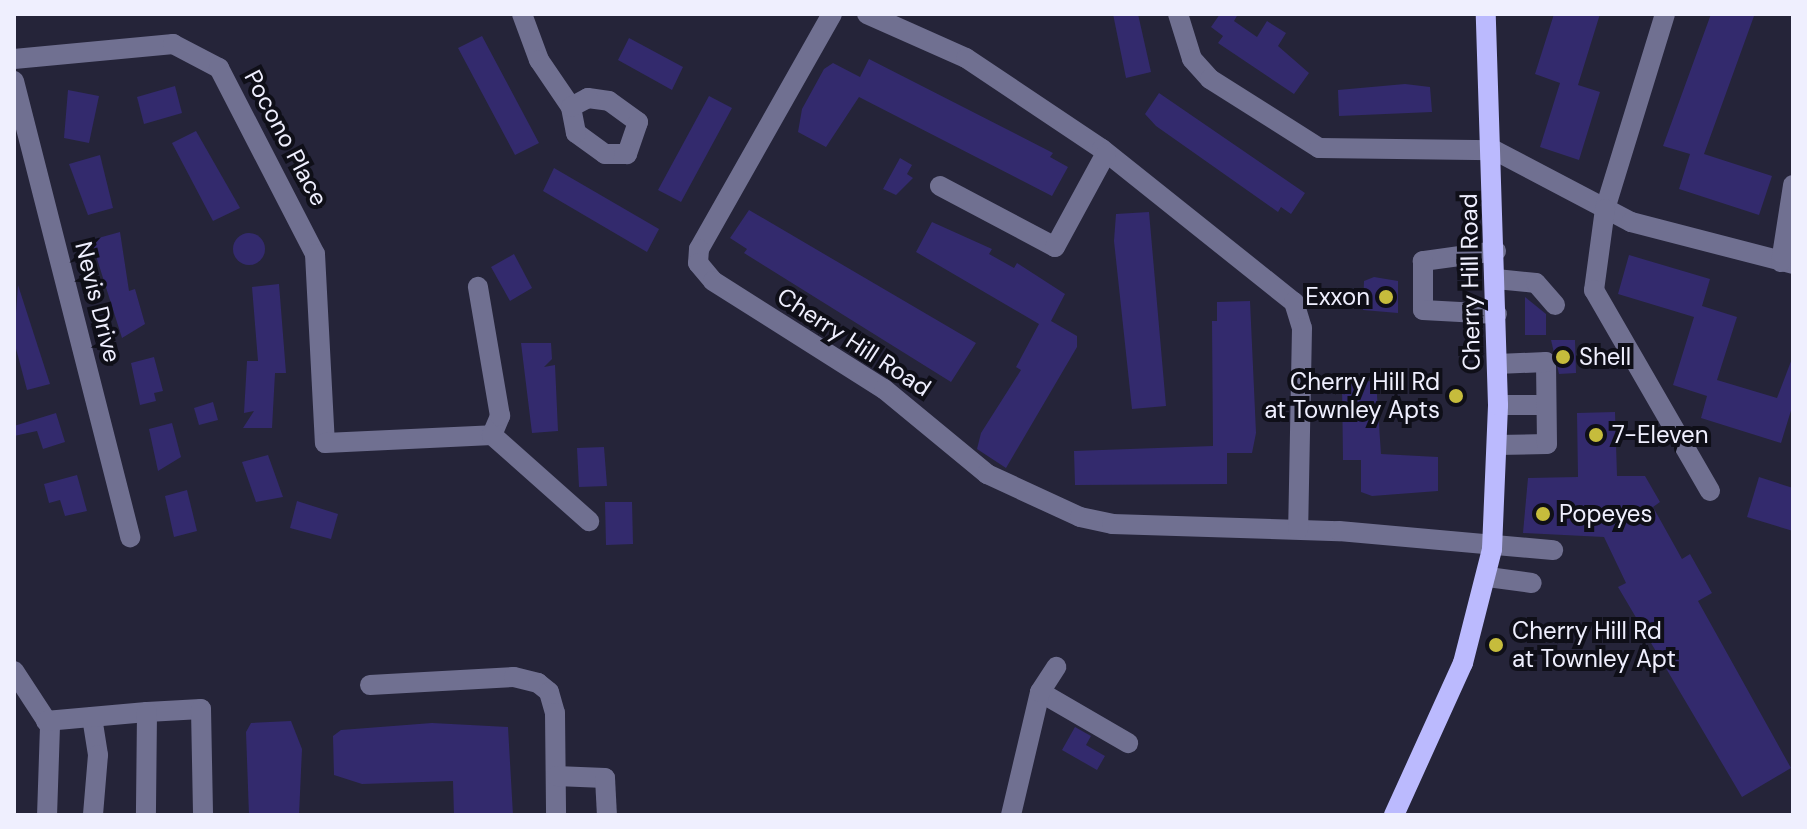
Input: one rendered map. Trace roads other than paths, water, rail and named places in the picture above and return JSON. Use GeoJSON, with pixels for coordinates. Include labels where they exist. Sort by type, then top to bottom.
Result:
{"type":"FeatureCollection","features":[{"type":"Feature","properties":{"kind":"main road","name":"Cherry Hill Road"},"geometry":{"type":"LineString","coordinates":[[1394,815],[1463,663],[1488,577],[1492,549],[1498,405],[1497,314],[1494,150],[1486,14]]}},
{"type":"Feature","properties":{"kind":"street"},"geometry":{"type":"LineString","coordinates":[[522,14],[539,60],[571,107]]}},
{"type":"Feature","properties":{"kind":"street","name":"Cherry Hill Road"},"geometry":{"type":"LineString","coordinates":[[832,14],[699,249],[698,263],[713,281],[884,389],[987,474],[1041,504],[1112,524],[1298,529],[1492,549]]}},
{"type":"Feature","properties":{"kind":"street"},"geometry":{"type":"LineString","coordinates":[[867,14],[966,58],[1106,153],[1294,302],[1302,328],[1298,529]]}},
{"type":"Feature","properties":{"kind":"street"},"geometry":{"type":"LineString","coordinates":[[1178,14],[1192,59],[1210,79],[1263,118],[1319,148],[1494,150],[1631,222],[1787,263],[1793,185]]}},
{"type":"Feature","properties":{"kind":"street"},"geometry":{"type":"LineString","coordinates":[[1665,14],[1605,209],[1594,290],[1710,491]]}},
{"type":"Feature","properties":{"kind":"street","name":"Pocono Place"},"geometry":{"type":"LineString","coordinates":[[14,59],[173,44],[219,68],[315,254],[325,443],[492,435]]}},
{"type":"Feature","properties":{"kind":"street","name":"Nevis Drive"},"geometry":{"type":"LineString","coordinates":[[14,81],[130,537]]}},
{"type":"Feature","properties":{"kind":"street"},"geometry":{"type":"LineString","coordinates":[[940,186],[1055,247],[1106,153]]}},
{"type":"Feature","properties":{"kind":"street"},"geometry":{"type":"LineString","coordinates":[[1496,251],[1423,261],[1423,310],[1497,314]]}},
{"type":"Feature","properties":{"kind":"street"},"geometry":{"type":"LineString","coordinates":[[1496,279],[1536,283],[1555,305]]}},
{"type":"Feature","properties":{"kind":"street"},"geometry":{"type":"LineString","coordinates":[[478,287],[500,416],[492,435],[589,521]]}},
{"type":"Feature","properties":{"kind":"street"},"geometry":{"type":"LineString","coordinates":[[1497,364],[1546,362],[1547,444],[1497,445]]}},
{"type":"Feature","properties":{"kind":"street"},"geometry":{"type":"LineString","coordinates":[[1498,405],[1546,405]]}},
{"type":"Feature","properties":{"kind":"street"},"geometry":{"type":"LineString","coordinates":[[1492,549],[1553,550]]}},
{"type":"Feature","properties":{"kind":"street"},"geometry":{"type":"LineString","coordinates":[[1488,577],[1532,583]]}},
{"type":"Feature","properties":{"kind":"street"},"geometry":{"type":"LineString","coordinates":[[1011,815],[1040,692],[1056,667]]}},
{"type":"Feature","properties":{"kind":"street"},"geometry":{"type":"LineString","coordinates":[[370,685],[514,677],[538,683],[549,692],[555,713],[556,815]]}},
{"type":"Feature","properties":{"kind":"street"},"geometry":{"type":"LineString","coordinates":[[18,683],[46,721],[52,758],[47,815]]}},
{"type":"Feature","properties":{"kind":"street"},"geometry":{"type":"LineString","coordinates":[[1040,692],[1128,743]]}},
{"type":"Feature","properties":{"kind":"street"},"geometry":{"type":"LineString","coordinates":[[46,721],[201,709],[203,815]]}},
{"type":"Feature","properties":{"kind":"street"},"geometry":{"type":"LineString","coordinates":[[146,815],[147,712]]}},
{"type":"Feature","properties":{"kind":"street"},"geometry":{"type":"LineString","coordinates":[[92,717],[98,771],[93,815]]}},
{"type":"Feature","properties":{"kind":"street"},"geometry":{"type":"LineString","coordinates":[[556,776],[605,778],[607,815]]}},
{"type":"Feature","properties":{"kind":"place","name":"Exxon"},"geometry":{"type":"Point","coordinates":[1386,297]}},
{"type":"Feature","properties":{"kind":"place","name":"Shell"},"geometry":{"type":"Point","coordinates":[1563,357]}},
{"type":"Feature","properties":{"kind":"place","name":"Cherry Hill Rd at Townley Apts"},"geometry":{"type":"Point","coordinates":[1456,396]}},
{"type":"Feature","properties":{"kind":"place","name":"7-Eleven"},"geometry":{"type":"Point","coordinates":[1596,435]}},
{"type":"Feature","properties":{"kind":"place","name":"Popeyes"},"geometry":{"type":"Point","coordinates":[1543,514]}},
{"type":"Feature","properties":{"kind":"place","name":"Cherry Hill Rd at Townley Apt"},"geometry":{"type":"Point","coordinates":[1496,645]}}]}
